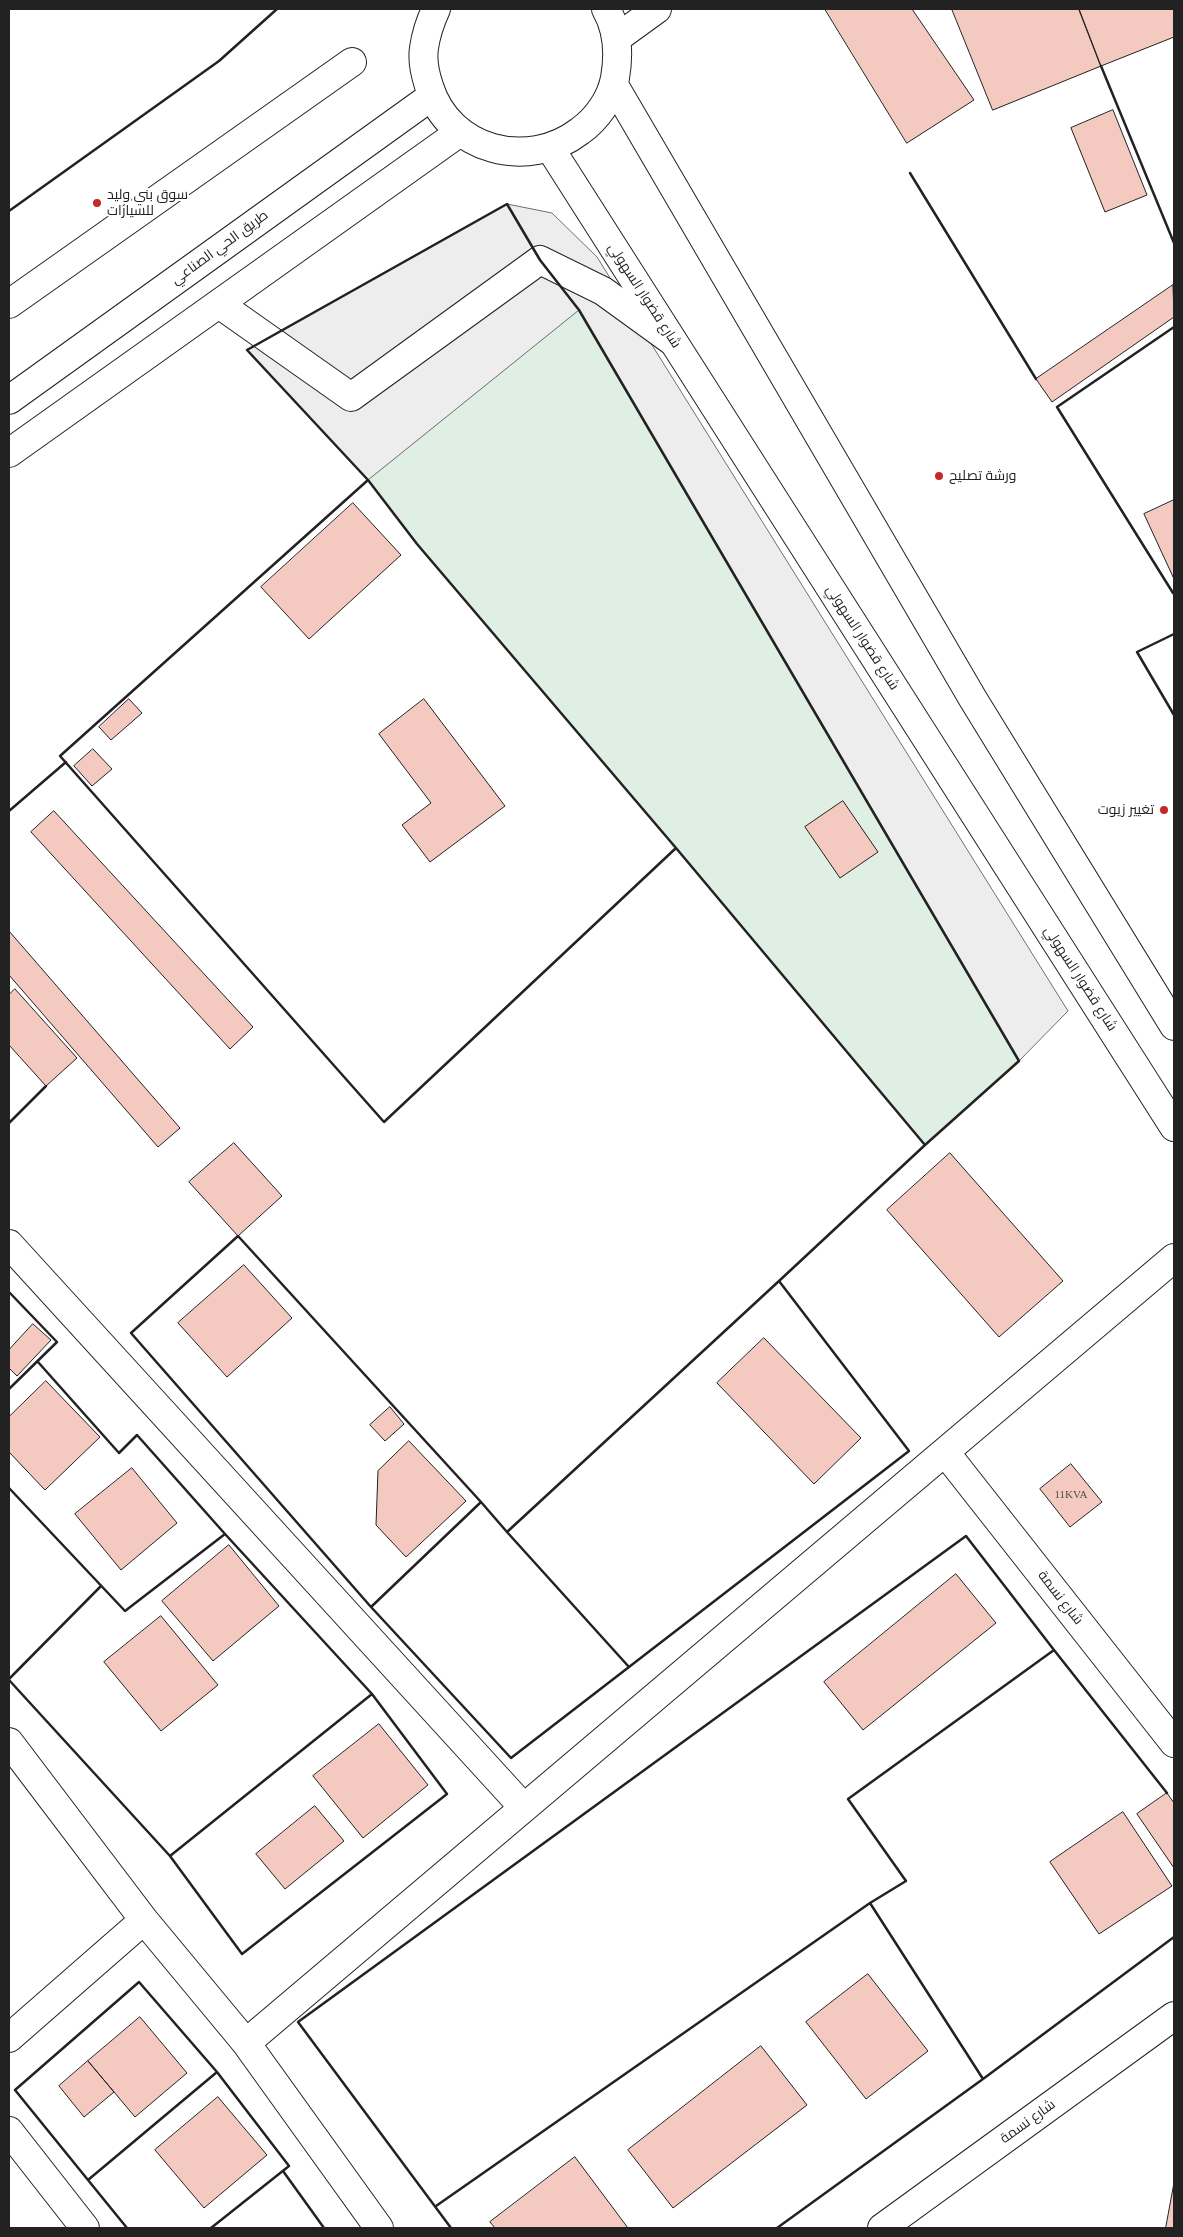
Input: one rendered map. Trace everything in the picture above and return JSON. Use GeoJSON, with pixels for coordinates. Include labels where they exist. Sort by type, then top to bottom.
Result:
{"type":"FeatureCollection","features":[{"type":"Feature","properties":{"kind":"main road"},"geometry":{"type":"LineString","coordinates":[[436,9],[428,27],[424,50],[425,73],[432,96],[444,116],[460,132],[481,144],[503,151],[526,153],[550,148],[570,139],[590,124],[604,106],[614,84],[618,61],[616,38],[606,9]]}},
{"type":"Feature","properties":{"kind":"main road"},"geometry":{"type":"LineString","coordinates":[[616,38],[657,9]]}},
{"type":"Feature","properties":{"kind":"main road"},"geometry":{"type":"LineString","coordinates":[[9,304],[352,62]]}},
{"type":"Feature","properties":{"kind":"main road"},"geometry":{"type":"LineString","coordinates":[[614,84],[972,699],[1174,1026]]}},
{"type":"Feature","properties":{"kind":"main road","name":"طريق الحي الصناعي"},"geometry":{"type":"LineString","coordinates":[[9,400],[432,96]]}},
{"type":"Feature","properties":{"kind":"main road"},"geometry":{"type":"LineString","coordinates":[[9,453],[460,132]]}},
{"type":"Feature","properties":{"kind":"main road","name":"شارع قضوار السهولي"},"geometry":{"type":"LineString","coordinates":[[550,148],[1174,1127]]}},
{"type":"Feature","properties":{"kind":"main road"},"geometry":{"type":"LineString","coordinates":[[219,304],[351,397],[540,260],[603,291],[672,341]]}},
{"type":"Feature","properties":{"kind":"main road"},"geometry":{"type":"LineString","coordinates":[[9,1244],[524,1808]]}},
{"type":"Feature","properties":{"kind":"main road"},"geometry":{"type":"LineString","coordinates":[[246,2043],[1174,1258]]}},
{"type":"Feature","properties":{"kind":"main road","name":"شارع نسمة"},"geometry":{"type":"LineString","coordinates":[[945,1452],[1174,1744]]}},
{"type":"Feature","properties":{"kind":"main road"},"geometry":{"type":"LineString","coordinates":[[9,1742],[144,1920],[246,2043],[379,2228]]}},
{"type":"Feature","properties":{"kind":"main road"},"geometry":{"type":"LineString","coordinates":[[9,2038],[144,1920]]}},
{"type":"Feature","properties":{"kind":"main road","name":"شارع نسمة"},"geometry":{"type":"LineString","coordinates":[[882,2228],[1174,2016]]}},
{"type":"Feature","properties":{"kind":"main road"},"geometry":{"type":"LineString","coordinates":[[9,2131],[85,2228]]}},
{"type":"Feature","properties":{"kind":"green space"},"geometry":{"type":"Polygon","coordinates":[[[579,310],[1019,1061],[925,1145],[676,848],[417,544],[368,480],[579,310]]]}},
{"type":"Feature","properties":{"kind":"shaded area"},"geometry":{"type":"Polygon","coordinates":[[[507,204],[552,213],[597,257],[1068,1011],[1019,1061],[579,310],[368,480],[247,350],[507,204]]]}},
{"type":"Feature","properties":{"kind":"building"},"geometry":{"type":"Polygon","coordinates":[[[825,9],[912,9],[974,100],[907,143],[825,9]]]}},
{"type":"Feature","properties":{"kind":"building"},"geometry":{"type":"Polygon","coordinates":[[[952,9],[1079,9],[1101,66],[993,110],[952,9]]]}},
{"type":"Feature","properties":{"kind":"building"},"geometry":{"type":"Polygon","coordinates":[[[1079,9],[1174,9],[1174,37],[1101,66],[1079,9]]]}},
{"type":"Feature","properties":{"kind":"building"},"geometry":{"type":"Polygon","coordinates":[[[1113,110],[1147,195],[1105,212],[1071,128],[1113,110]]]}},
{"type":"Feature","properties":{"kind":"building"},"geometry":{"type":"Polygon","coordinates":[[[1173,285],[1174,317],[1052,402],[1036,379],[1173,285]]]}},
{"type":"Feature","properties":{"kind":"building"},"geometry":{"type":"Polygon","coordinates":[[[1174,500],[1174,579],[1144,514],[1174,500]]]}},
{"type":"Feature","properties":{"kind":"building"},"geometry":{"type":"Polygon","coordinates":[[[353,503],[401,555],[309,639],[261,587],[353,503]]]}},
{"type":"Feature","properties":{"kind":"building"},"geometry":{"type":"Polygon","coordinates":[[[129,699],[142,713],[111,740],[99,727],[129,699]]]}},
{"type":"Feature","properties":{"kind":"building"},"geometry":{"type":"Polygon","coordinates":[[[424,699],[505,806],[430,862],[402,825],[431,803],[379,734],[424,699]]]}},
{"type":"Feature","properties":{"kind":"building"},"geometry":{"type":"Polygon","coordinates":[[[93,749],[112,769],[92,786],[74,766],[93,749]]]}},
{"type":"Feature","properties":{"kind":"building"},"geometry":{"type":"Polygon","coordinates":[[[843,801],[878,852],[840,878],[805,827],[843,801]]]}},
{"type":"Feature","properties":{"kind":"building"},"geometry":{"type":"Polygon","coordinates":[[[54,811],[253,1027],[230,1049],[31,832],[54,811]]]}},
{"type":"Feature","properties":{"kind":"building"},"geometry":{"type":"Polygon","coordinates":[[[9,931],[180,1128],[158,1147],[9,975],[9,931]]]}},
{"type":"Feature","properties":{"kind":"building"},"geometry":{"type":"Polygon","coordinates":[[[15,989],[77,1058],[46,1086],[9,1045],[9,995],[15,989]]]}},
{"type":"Feature","properties":{"kind":"building"},"geometry":{"type":"Polygon","coordinates":[[[234,1143],[282,1196],[238,1236],[189,1182],[234,1143]]]}},
{"type":"Feature","properties":{"kind":"building"},"geometry":{"type":"Polygon","coordinates":[[[950,1153],[1063,1281],[999,1337],[887,1210],[950,1153]]]}},
{"type":"Feature","properties":{"kind":"building"},"geometry":{"type":"Polygon","coordinates":[[[244,1265],[292,1318],[227,1377],[178,1323],[244,1265]]]}},
{"type":"Feature","properties":{"kind":"building"},"geometry":{"type":"Polygon","coordinates":[[[33,1324],[51,1340],[17,1376],[9,1368],[9,1350],[33,1324]]]}},
{"type":"Feature","properties":{"kind":"building"},"geometry":{"type":"Polygon","coordinates":[[[764,1338],[861,1438],[814,1484],[717,1383],[764,1338]]]}},
{"type":"Feature","properties":{"kind":"building"},"geometry":{"type":"Polygon","coordinates":[[[46,1381],[100,1437],[45,1490],[9,1452],[9,1417],[46,1381]]]}},
{"type":"Feature","properties":{"kind":"building"},"geometry":{"type":"Polygon","coordinates":[[[390,1407],[404,1424],[385,1441],[370,1425],[390,1407]]]}},
{"type":"Feature","properties":{"kind":"building"},"geometry":{"type":"Polygon","coordinates":[[[409,1441],[466,1501],[406,1557],[376,1525],[378,1471],[409,1441]]]}},
{"type":"Feature","properties":{"kind":"building"},"geometry":{"type":"Polygon","coordinates":[[[1071,1464],[1102,1502],[1070,1527],[1040,1489],[1071,1464]]]}},
{"type":"Feature","properties":{"kind":"building"},"geometry":{"type":"Polygon","coordinates":[[[132,1468],[177,1523],[121,1570],[75,1514],[132,1468]]]}},
{"type":"Feature","properties":{"kind":"building"},"geometry":{"type":"Polygon","coordinates":[[[229,1545],[279,1606],[213,1661],[162,1601],[229,1545]]]}},
{"type":"Feature","properties":{"kind":"building"},"geometry":{"type":"Polygon","coordinates":[[[956,1574],[996,1623],[863,1730],[824,1682],[956,1574]]]}},
{"type":"Feature","properties":{"kind":"building"},"geometry":{"type":"Polygon","coordinates":[[[161,1616],[218,1685],[161,1731],[104,1662],[161,1616]]]}},
{"type":"Feature","properties":{"kind":"building"},"geometry":{"type":"Polygon","coordinates":[[[379,1724],[428,1785],[363,1838],[313,1776],[379,1724]]]}},
{"type":"Feature","properties":{"kind":"building"},"geometry":{"type":"Polygon","coordinates":[[[1167,1793],[1174,1803],[1174,1868],[1137,1814],[1167,1793]]]}},
{"type":"Feature","properties":{"kind":"building"},"geometry":{"type":"Polygon","coordinates":[[[315,1806],[344,1841],[285,1889],[256,1854],[315,1806]]]}},
{"type":"Feature","properties":{"kind":"building"},"geometry":{"type":"Polygon","coordinates":[[[1123,1812],[1172,1886],[1099,1934],[1050,1862],[1123,1812]]]}},
{"type":"Feature","properties":{"kind":"building"},"geometry":{"type":"Polygon","coordinates":[[[868,1974],[928,2051],[866,2099],[806,2022],[868,1974]]]}},
{"type":"Feature","properties":{"kind":"building"},"geometry":{"type":"Polygon","coordinates":[[[140,2017],[187,2073],[135,2117],[88,2061],[140,2017]]]}},
{"type":"Feature","properties":{"kind":"building"},"geometry":{"type":"Polygon","coordinates":[[[761,2046],[807,2105],[673,2208],[628,2150],[761,2046]]]}},
{"type":"Feature","properties":{"kind":"building"},"geometry":{"type":"Polygon","coordinates":[[[88,2061],[114,2092],[84,2117],[59,2086],[88,2061]]]}},
{"type":"Feature","properties":{"kind":"building"},"geometry":{"type":"Polygon","coordinates":[[[218,2097],[267,2155],[204,2208],[155,2150],[218,2097]]]}},
{"type":"Feature","properties":{"kind":"building"},"geometry":{"type":"Polygon","coordinates":[[[575,2157],[628,2228],[495,2228],[490,2222],[575,2157]]]}},
{"type":"Feature","properties":{"kind":"building"},"geometry":{"type":"Polygon","coordinates":[[[1174,2183],[1174,2228],[1166,2228],[1174,2183]]]}},
{"type":"Feature","properties":{"kind":"wall"},"geometry":{"type":"LineString","coordinates":[[9,211],[219,61],[277,9]]}},
{"type":"Feature","properties":{"kind":"wall"},"geometry":{"type":"LineString","coordinates":[[1101,66],[1174,243]]}},
{"type":"Feature","properties":{"kind":"wall"},"geometry":{"type":"LineString","coordinates":[[910,173],[1036,379]]}},
{"type":"Feature","properties":{"kind":"wall"},"geometry":{"type":"LineString","coordinates":[[507,204],[540,260],[579,310],[1019,1061],[925,1145],[676,848],[417,544],[368,480],[247,350],[507,204]]}},
{"type":"Feature","properties":{"kind":"wall"},"geometry":{"type":"LineString","coordinates":[[1174,327],[1057,407],[1174,592]]}},
{"type":"Feature","properties":{"kind":"wall"},"geometry":{"type":"LineString","coordinates":[[368,480],[60,756],[384,1122],[676,848]]}},
{"type":"Feature","properties":{"kind":"wall"},"geometry":{"type":"LineString","coordinates":[[1174,634],[1137,652],[1174,715]]}},
{"type":"Feature","properties":{"kind":"wall"},"geometry":{"type":"LineString","coordinates":[[9,811],[66,762]]}},
{"type":"Feature","properties":{"kind":"wall"},"geometry":{"type":"LineString","coordinates":[[9,1123],[46,1086]]}},
{"type":"Feature","properties":{"kind":"wall"},"geometry":{"type":"LineString","coordinates":[[371,1607],[511,1758],[909,1451],[779,1281],[925,1145]]}},
{"type":"Feature","properties":{"kind":"wall"},"geometry":{"type":"LineString","coordinates":[[238,1236],[481,1502],[371,1607],[131,1333],[238,1236]]}},
{"type":"Feature","properties":{"kind":"wall"},"geometry":{"type":"LineString","coordinates":[[629,1667],[507,1532],[779,1281]]}},
{"type":"Feature","properties":{"kind":"wall"},"geometry":{"type":"LineString","coordinates":[[9,1292],[57,1342],[9,1389]]}},
{"type":"Feature","properties":{"kind":"wall"},"geometry":{"type":"LineString","coordinates":[[9,1488],[125,1611],[225,1534],[137,1435],[119,1453],[38,1362]]}},
{"type":"Feature","properties":{"kind":"wall"},"geometry":{"type":"LineString","coordinates":[[481,1502],[507,1532]]}},
{"type":"Feature","properties":{"kind":"wall"},"geometry":{"type":"LineString","coordinates":[[9,1680],[170,1856],[372,1694],[225,1534]]}},
{"type":"Feature","properties":{"kind":"wall"},"geometry":{"type":"LineString","coordinates":[[451,2228],[298,2022],[966,1536],[1054,1650],[848,1799],[906,1881],[870,1903]]}},
{"type":"Feature","properties":{"kind":"wall"},"geometry":{"type":"LineString","coordinates":[[9,1679],[101,1586]]}},
{"type":"Feature","properties":{"kind":"wall"},"geometry":{"type":"LineString","coordinates":[[1054,1650],[1167,1793]]}},
{"type":"Feature","properties":{"kind":"wall"},"geometry":{"type":"LineString","coordinates":[[170,1856],[242,1954],[447,1794],[372,1694]]}},
{"type":"Feature","properties":{"kind":"wall"},"geometry":{"type":"LineString","coordinates":[[436,2206],[870,1903],[983,2079],[777,2228]]}},
{"type":"Feature","properties":{"kind":"wall"},"geometry":{"type":"LineString","coordinates":[[983,2079],[1174,1937]]}},
{"type":"Feature","properties":{"kind":"wall"},"geometry":{"type":"LineString","coordinates":[[139,1982],[217,2072],[88,2180],[15,2090],[139,1982]]}},
{"type":"Feature","properties":{"kind":"wall"},"geometry":{"type":"LineString","coordinates":[[211,2228],[289,2166],[217,2072]]}},
{"type":"Feature","properties":{"kind":"wall"},"geometry":{"type":"LineString","coordinates":[[283,2171],[324,2228]]}},
{"type":"Feature","properties":{"kind":"wall"},"geometry":{"type":"LineString","coordinates":[[88,2180],[127,2228]]}},
{"type":"Feature","properties":{"kind":"place","name":"سوق بني وليد للسيارات"},"geometry":{"type":"Point","coordinates":[97,203]}},
{"type":"Feature","properties":{"kind":"place","name":"ورشة تصليح"},"geometry":{"type":"Point","coordinates":[939,476]}},
{"type":"Feature","properties":{"kind":"place","name":"تغيير زيوت"},"geometry":{"type":"Point","coordinates":[1164,810]}}]}
